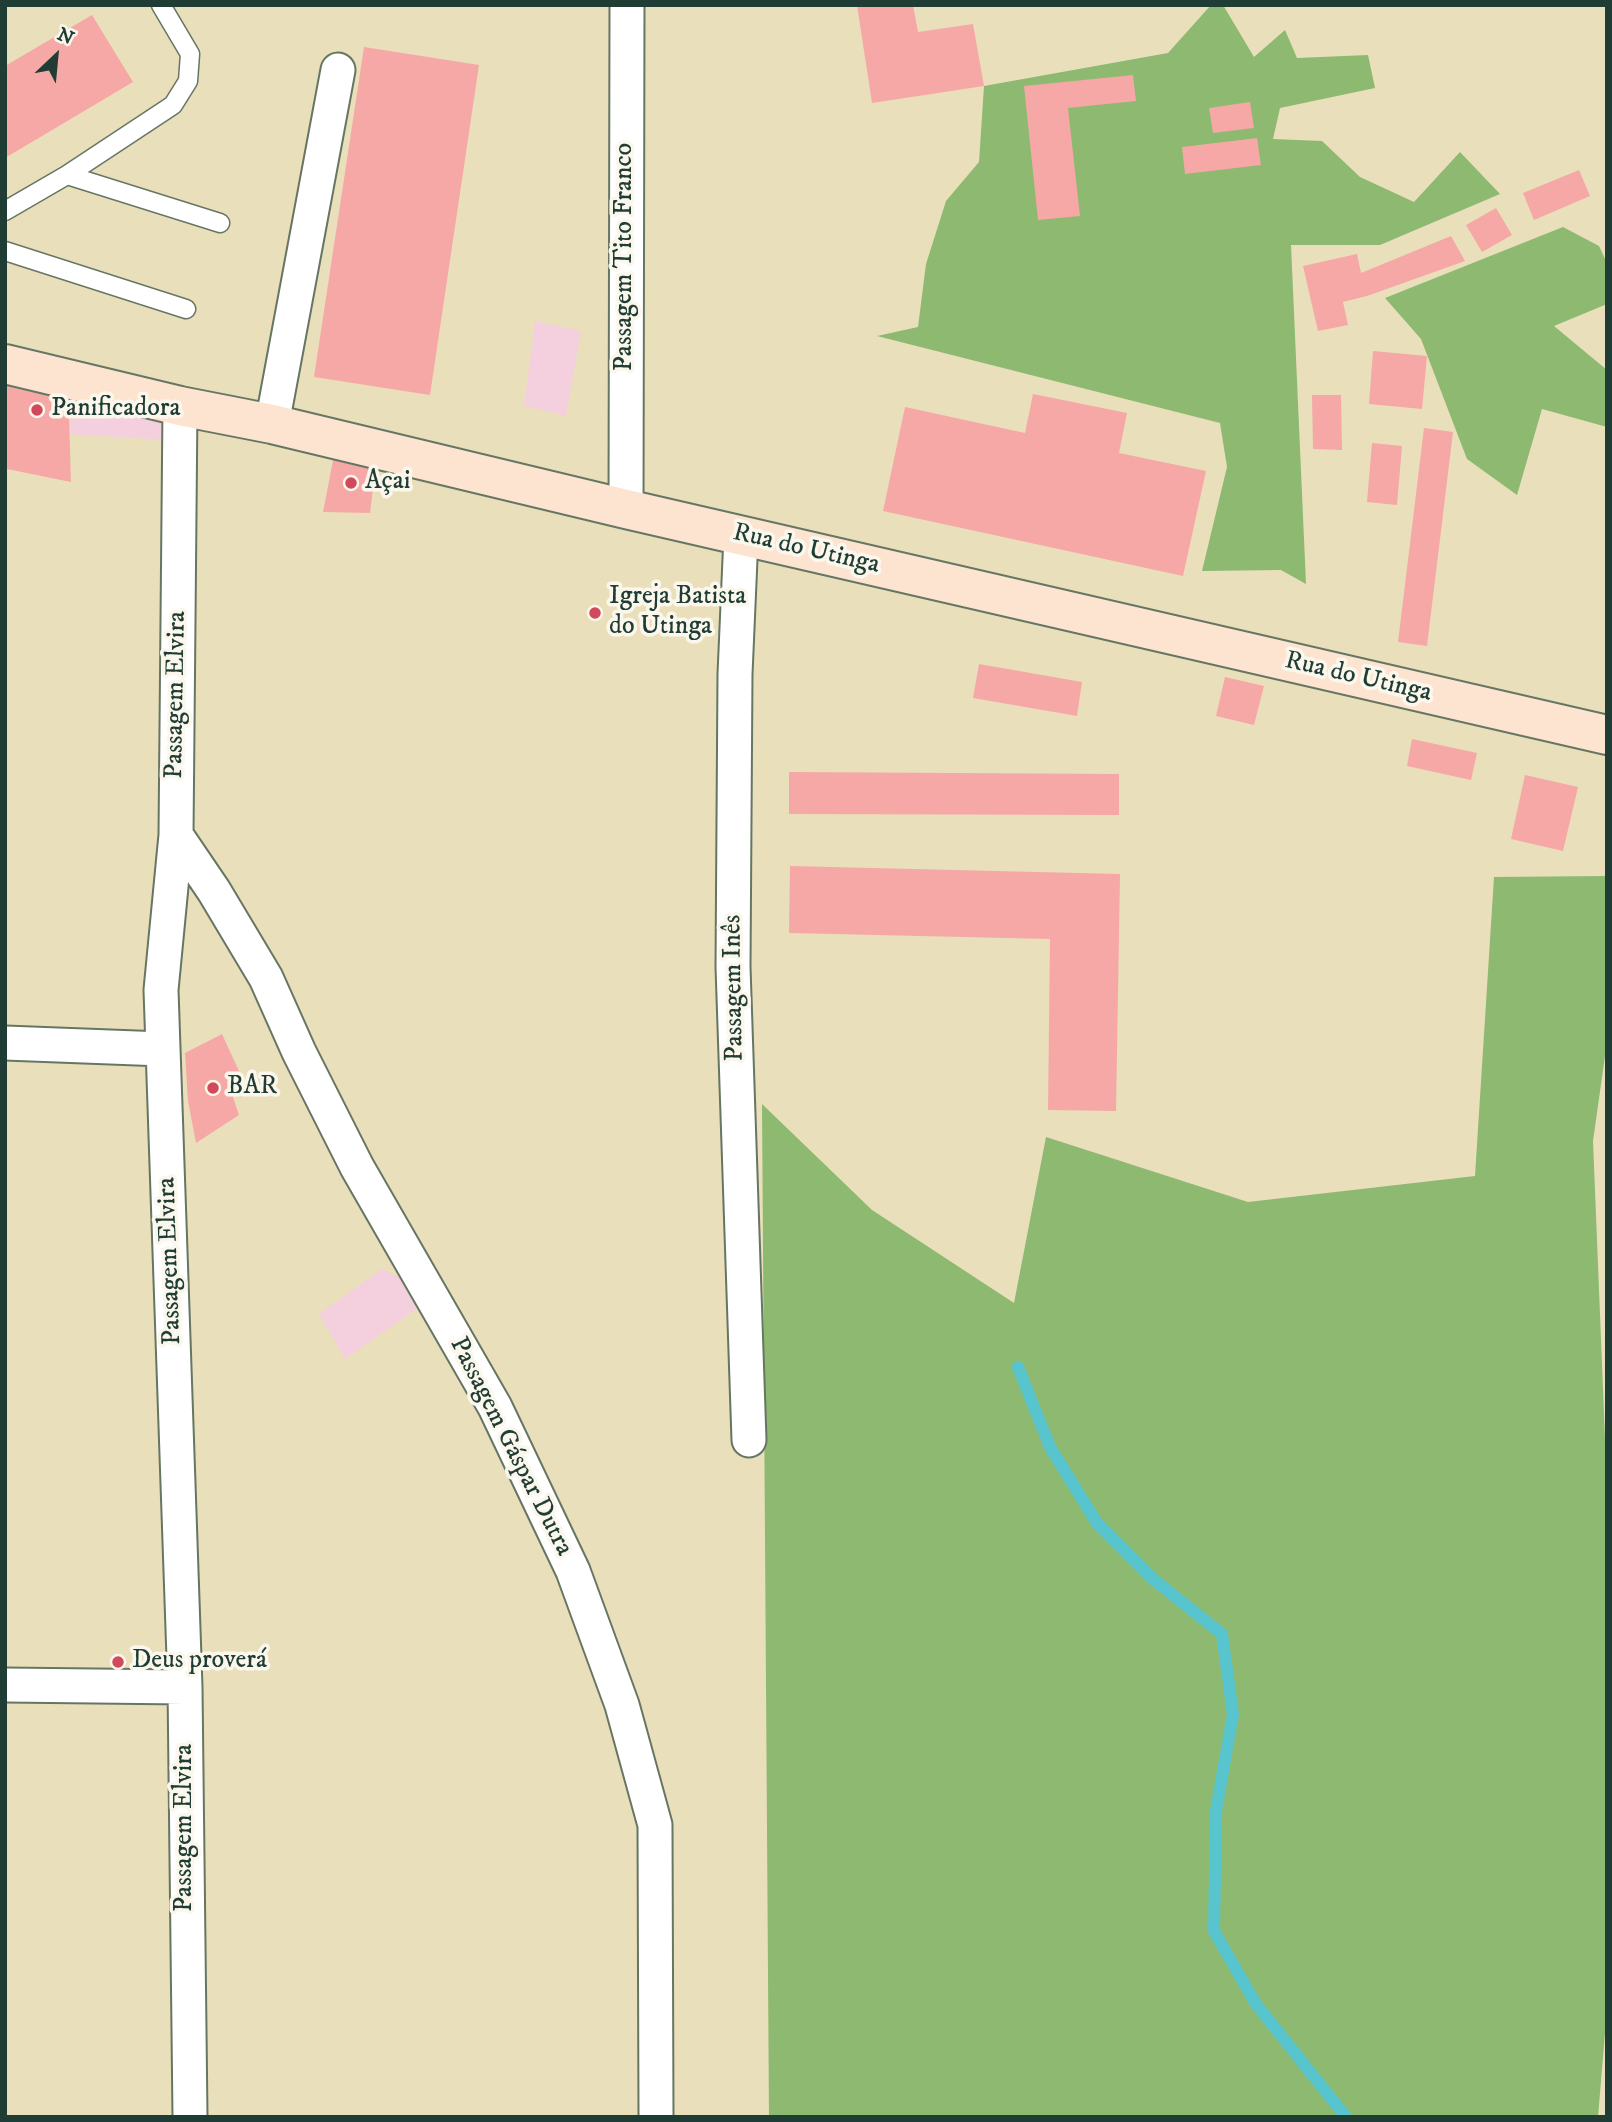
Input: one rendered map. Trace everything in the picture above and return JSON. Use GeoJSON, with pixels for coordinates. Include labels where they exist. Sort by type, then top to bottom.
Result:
{"type":"FeatureCollection","features":[{"type":"Feature","properties":{"kind":"street","name":"Passagem Tito Franco"},"geometry":{"type":"LineString","coordinates":[[626,509],[627,5]]}},
{"type":"Feature","properties":{"kind":"street"},"geometry":{"type":"LineString","coordinates":[[272,424],[338,70]]}},
{"type":"Feature","properties":{"kind":"street","name":"Rua do Utinga"},"geometry":{"type":"LineString","coordinates":[[5,364],[1607,735]]}},
{"type":"Feature","properties":{"kind":"street","name":"Passagem Elvira"},"geometry":{"type":"LineString","coordinates":[[180,406],[176,835],[161,990],[185,1687],[190,2117]]}},
{"type":"Feature","properties":{"kind":"street","name":"Passagem Inês"},"geometry":{"type":"LineString","coordinates":[[741,536],[735,674],[733,967],[749,1440]]}},
{"type":"Feature","properties":{"kind":"street","name":"Passagem Gáspar Dutra"},"geometry":{"type":"LineString","coordinates":[[176,835],[214,891],[266,978],[299,1052],[358,1167],[495,1408],[573,1571],[622,1705],[655,1825],[656,2117]]}},
{"type":"Feature","properties":{"kind":"street"},"geometry":{"type":"LineString","coordinates":[[5,1043],[163,1049]]}},
{"type":"Feature","properties":{"kind":"street"},"geometry":{"type":"LineString","coordinates":[[5,1685],[185,1687]]}},
{"type":"Feature","properties":{"kind":"lane"},"geometry":{"type":"LineString","coordinates":[[5,211],[67,175],[173,105],[188,81],[190,54],[161,5]]}},
{"type":"Feature","properties":{"kind":"lane"},"geometry":{"type":"LineString","coordinates":[[67,175],[220,223]]}},
{"type":"Feature","properties":{"kind":"lane"},"geometry":{"type":"LineString","coordinates":[[5,251],[186,309]]}},
{"type":"Feature","properties":{"kind":"shaded area"},"geometry":{"type":"Polygon","coordinates":[[[535,321],[581,331],[566,416],[524,406],[535,321]]]}},
{"type":"Feature","properties":{"kind":"shaded area"},"geometry":{"type":"Polygon","coordinates":[[[74,388],[163,401],[171,440],[69,434],[74,388]]]}},
{"type":"Feature","properties":{"kind":"shaded area"},"geometry":{"type":"Polygon","coordinates":[[[382,1269],[401,1278],[418,1308],[345,1359],[319,1314],[382,1269]]]}},
{"type":"Feature","properties":{"kind":"green space"},"geometry":{"type":"Polygon","coordinates":[[[1211,5],[1223,5],[1254,57],[1285,30],[1297,58],[1368,55],[1375,88],[1280,108],[1273,139],[1322,141],[1360,177],[1414,202],[1460,152],[1500,194],[1380,245],[1291,245],[1306,584],[1281,570],[1202,571],[1227,467],[1220,423],[877,336],[918,327],[926,264],[946,201],[979,162],[984,86],[1168,53],[1211,5]]]}},
{"type":"Feature","properties":{"kind":"green space"},"geometry":{"type":"Polygon","coordinates":[[[1563,227],[1599,246],[1607,263],[1607,304],[1554,326],[1607,370],[1607,427],[1542,409],[1517,495],[1467,459],[1421,339],[1385,298],[1563,227]]]}},
{"type":"Feature","properties":{"kind":"green space"},"geometry":{"type":"Polygon","coordinates":[[[1607,876],[1607,1042],[1593,1141],[1607,1488],[1607,2009],[1598,2117],[769,2117],[762,1104],[872,1210],[1014,1303],[1046,1137],[1248,1202],[1475,1176],[1494,877],[1607,876]]]}},
{"type":"Feature","properties":{"kind":"building"},"geometry":{"type":"Polygon","coordinates":[[[857,5],[913,5],[918,32],[973,24],[984,86],[872,103],[857,5]]]}},
{"type":"Feature","properties":{"kind":"building"},"geometry":{"type":"Polygon","coordinates":[[[92,15],[133,82],[5,158],[5,66],[92,15]]]}},
{"type":"Feature","properties":{"kind":"building"},"geometry":{"type":"Polygon","coordinates":[[[364,47],[479,65],[430,395],[314,377],[364,47]]]}},
{"type":"Feature","properties":{"kind":"building"},"geometry":{"type":"Polygon","coordinates":[[[1133,75],[1136,101],[1068,108],[1080,216],[1038,220],[1024,86],[1133,75]]]}},
{"type":"Feature","properties":{"kind":"building"},"geometry":{"type":"Polygon","coordinates":[[[1250,102],[1254,128],[1213,133],[1209,108],[1250,102]]]}},
{"type":"Feature","properties":{"kind":"building"},"geometry":{"type":"Polygon","coordinates":[[[1257,138],[1261,165],[1185,174],[1182,147],[1257,138]]]}},
{"type":"Feature","properties":{"kind":"building"},"geometry":{"type":"Polygon","coordinates":[[[1579,170],[1590,196],[1534,220],[1523,193],[1579,170]]]}},
{"type":"Feature","properties":{"kind":"building"},"geometry":{"type":"Polygon","coordinates":[[[1496,208],[1512,235],[1482,252],[1466,225],[1496,208]]]}},
{"type":"Feature","properties":{"kind":"building"},"geometry":{"type":"Polygon","coordinates":[[[1451,236],[1465,261],[1343,302],[1348,325],[1318,331],[1303,266],[1357,254],[1361,273],[1451,236]]]}},
{"type":"Feature","properties":{"kind":"building"},"geometry":{"type":"Polygon","coordinates":[[[1373,351],[1427,356],[1422,409],[1369,404],[1373,351]]]}},
{"type":"Feature","properties":{"kind":"building","name":"Panificadora"},"geometry":{"type":"Polygon","coordinates":[[[5,372],[68,384],[71,482],[7,469],[5,372]]]}},
{"type":"Feature","properties":{"kind":"building"},"geometry":{"type":"Polygon","coordinates":[[[1033,394],[1127,413],[1119,453],[1206,471],[1183,576],[883,511],[905,407],[1025,433],[1033,394]]]}},
{"type":"Feature","properties":{"kind":"building"},"geometry":{"type":"Polygon","coordinates":[[[1312,395],[1341,395],[1342,450],[1313,449],[1312,395]]]}},
{"type":"Feature","properties":{"kind":"building"},"geometry":{"type":"Polygon","coordinates":[[[1424,428],[1453,432],[1427,646],[1398,642],[1424,428]]]}},
{"type":"Feature","properties":{"kind":"building","name":"Açai"},"geometry":{"type":"Polygon","coordinates":[[[337,440],[377,455],[370,513],[323,512],[337,440]]]}},
{"type":"Feature","properties":{"kind":"building"},"geometry":{"type":"Polygon","coordinates":[[[1372,443],[1402,446],[1397,505],[1367,502],[1372,443]]]}},
{"type":"Feature","properties":{"kind":"building"},"geometry":{"type":"Polygon","coordinates":[[[979,664],[1082,682],[1077,716],[973,698],[979,664]]]}},
{"type":"Feature","properties":{"kind":"building"},"geometry":{"type":"Polygon","coordinates":[[[1225,677],[1264,686],[1254,725],[1216,716],[1225,677]]]}},
{"type":"Feature","properties":{"kind":"building"},"geometry":{"type":"Polygon","coordinates":[[[1412,739],[1477,753],[1471,780],[1407,766],[1412,739]]]}},
{"type":"Feature","properties":{"kind":"building"},"geometry":{"type":"Polygon","coordinates":[[[789,772],[1119,774],[1119,815],[789,814],[789,772]]]}},
{"type":"Feature","properties":{"kind":"building"},"geometry":{"type":"Polygon","coordinates":[[[1525,775],[1578,787],[1563,851],[1511,839],[1525,775]]]}},
{"type":"Feature","properties":{"kind":"building"},"geometry":{"type":"Polygon","coordinates":[[[790,866],[1120,874],[1116,1111],[1048,1110],[1050,939],[789,933],[790,866]]]}},
{"type":"Feature","properties":{"kind":"building","name":"BAR"},"geometry":{"type":"Polygon","coordinates":[[[222,1034],[244,1082],[232,1094],[239,1115],[196,1143],[188,1101],[185,1053],[222,1034]]]}},
{"type":"Feature","properties":{"kind":"waterway"},"geometry":{"type":"LineString","coordinates":[[1018,1367],[1050,1447],[1097,1523],[1153,1579],[1222,1634],[1233,1714],[1216,1811],[1214,1931],[1256,2004],[1346,2117]]}},
{"type":"Feature","properties":{"kind":"place","name":"Panificadora"},"geometry":{"type":"Point","coordinates":[37,410]}},
{"type":"Feature","properties":{"kind":"place","name":"Açai"},"geometry":{"type":"Point","coordinates":[351,483]}},
{"type":"Feature","properties":{"kind":"place","name":"Igreja Batista do Utinga"},"geometry":{"type":"Point","coordinates":[595,613]}},
{"type":"Feature","properties":{"kind":"place","name":"BAR"},"geometry":{"type":"Point","coordinates":[213,1088]}},
{"type":"Feature","properties":{"kind":"place","name":"Deus proverá"},"geometry":{"type":"Point","coordinates":[118,1662]}}]}
